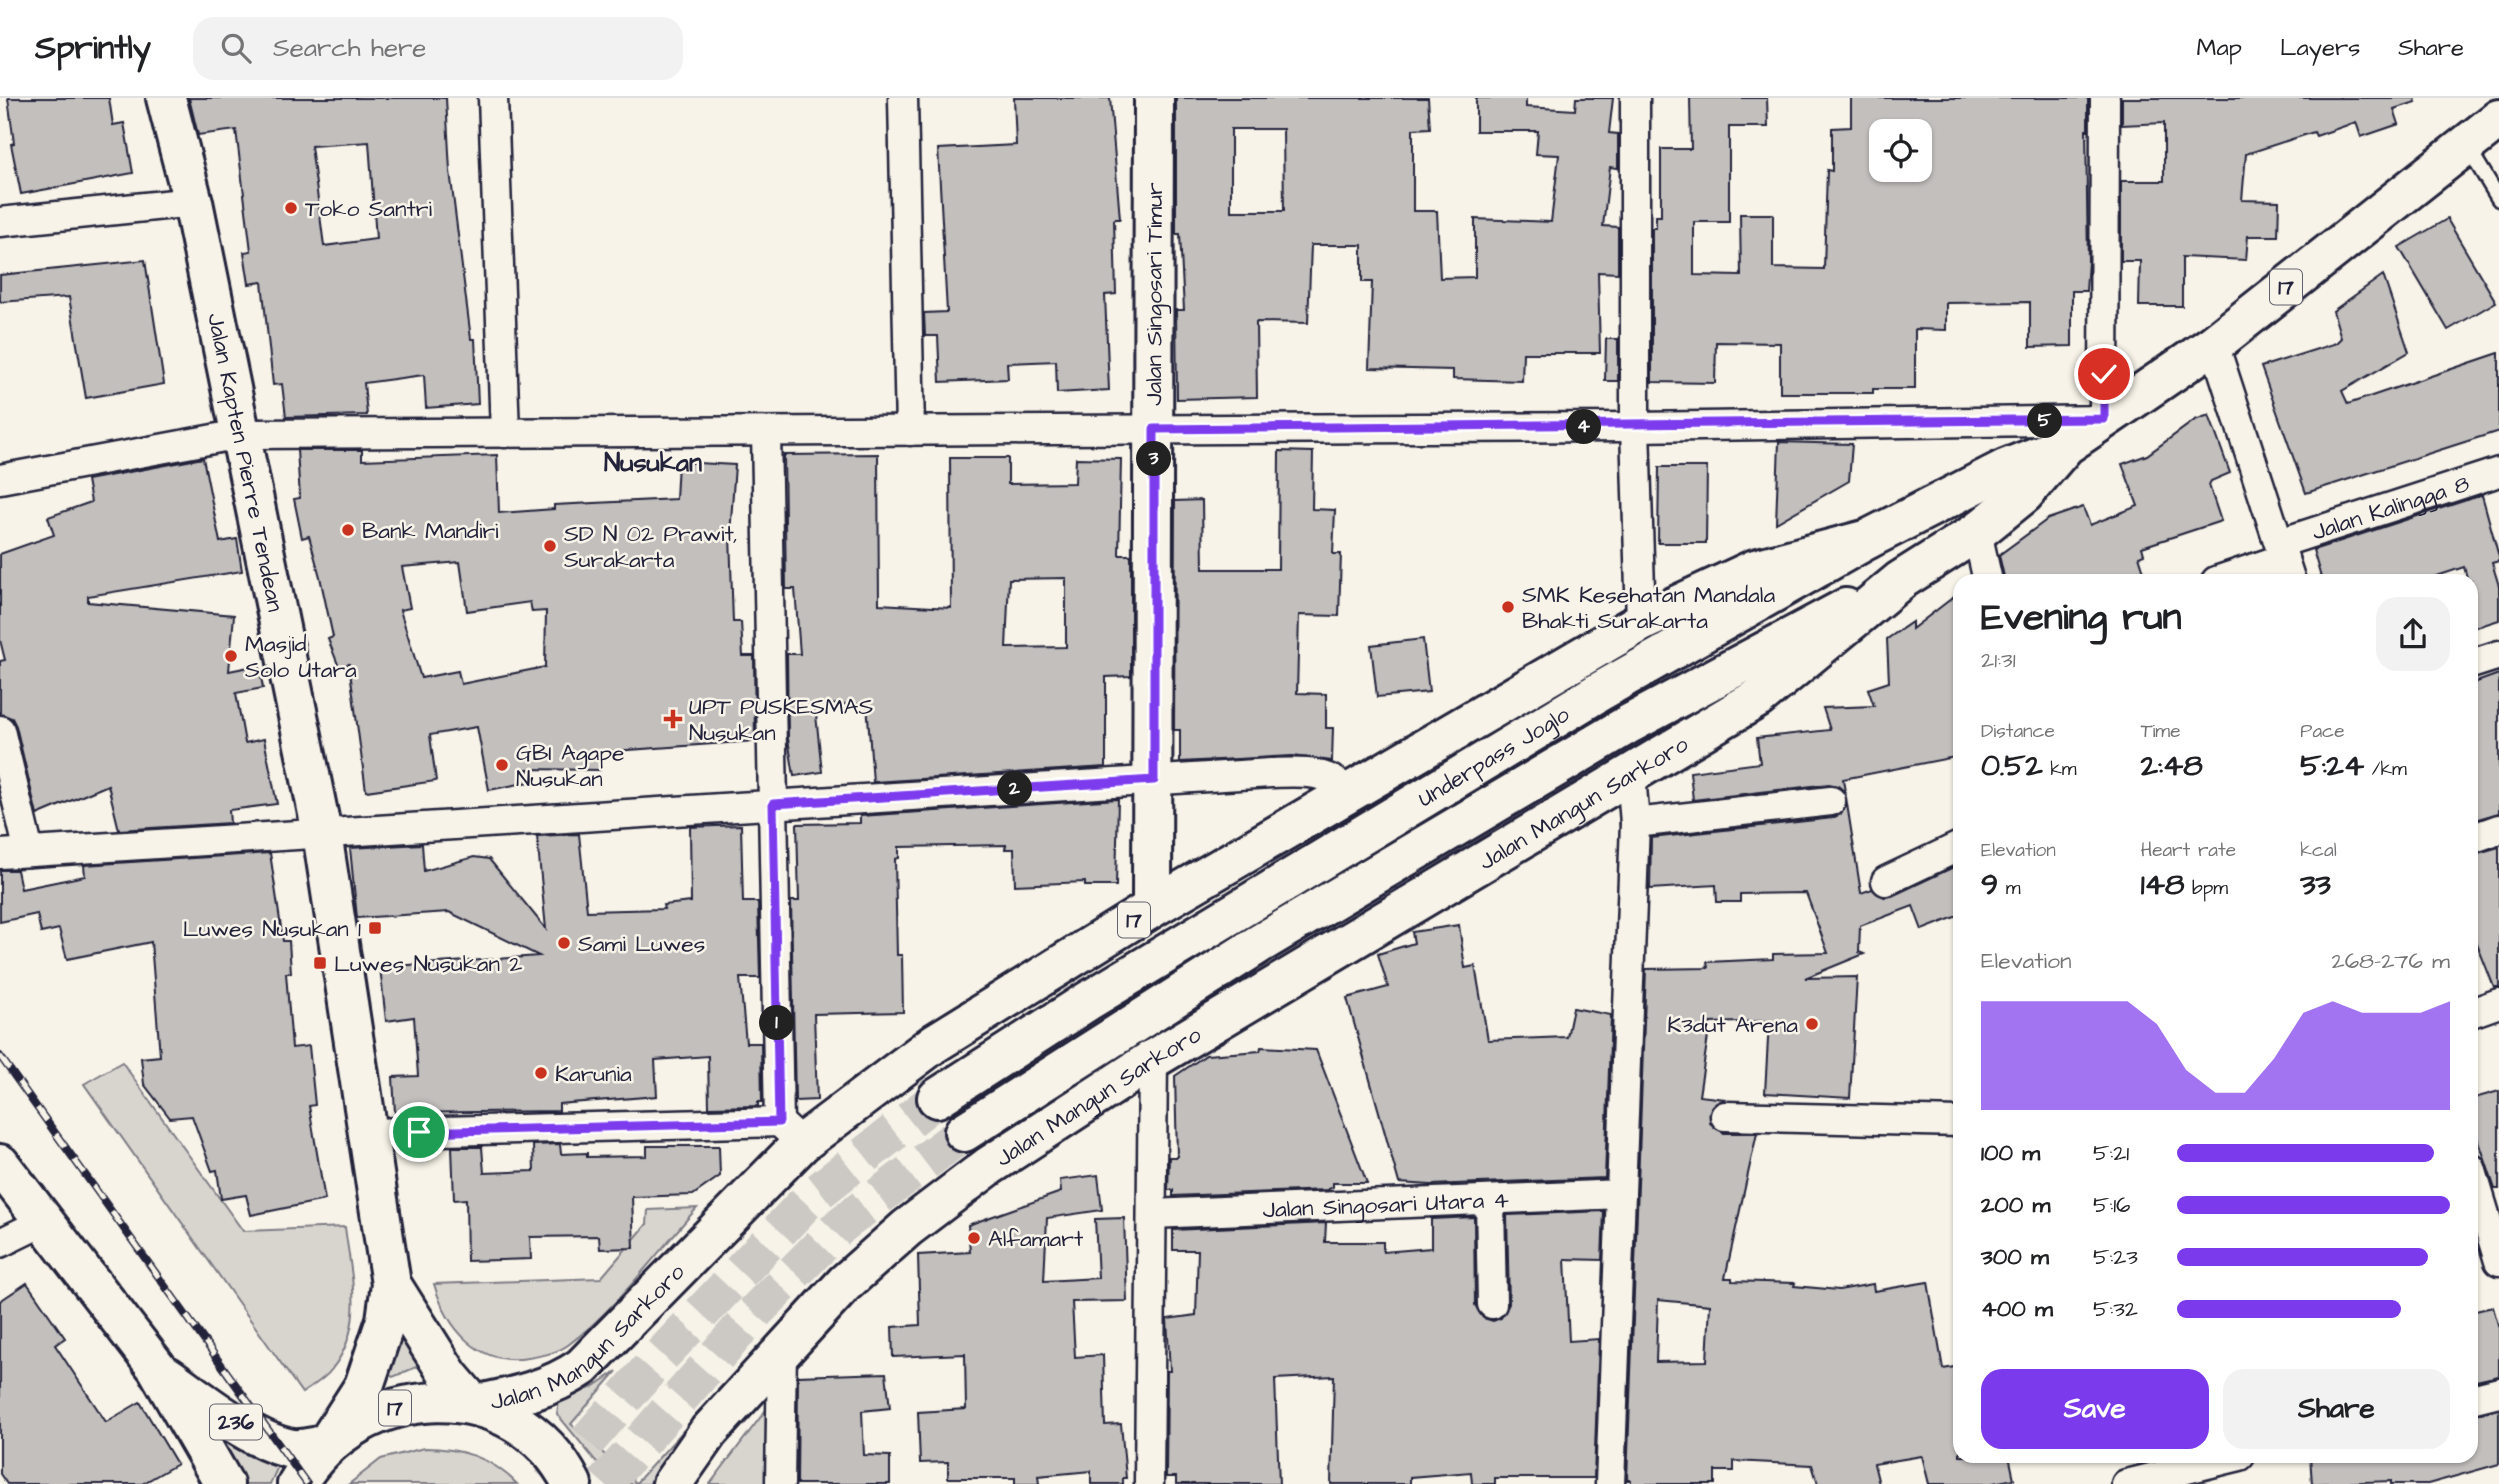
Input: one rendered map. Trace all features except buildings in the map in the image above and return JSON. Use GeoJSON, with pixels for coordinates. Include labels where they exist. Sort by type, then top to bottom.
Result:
{"type":"FeatureCollection","features":[{"type":"Feature","properties":{"kind":"main road","name":"Jalan Kapten Pierre Tendean"},"geometry":{"type":"LineString","coordinates":[[166,98],[192,202],[322,833],[391,1284],[386,1320],[364,1386],[326,1445]]}},
{"type":"Feature","properties":{"kind":"main road","name":"Jalan Singosari Timur"},"geometry":{"type":"LineString","coordinates":[[1152,908],[1154,98]]}},
{"type":"Feature","properties":{"kind":"main road","name":"Jalan Mangun Sarkoro"},"geometry":{"type":"LineString","coordinates":[[672,1484],[709,1431],[782,1348],[845,1283],[907,1228],[989,1166],[1153,1059],[1758,698],[1900,580],[1977,532],[2024,494],[2066,445],[2214,344],[2499,119]]}},
{"type":"Feature","properties":{"kind":"main road","name":"Underpass Joglo"},"geometry":{"type":"LineString","coordinates":[[937,1098],[1088,1001],[1599,692],[1868,539],[2005,469],[2066,445]]}},
{"type":"Feature","properties":{"kind":"main road","name":"Jalan Mangun Sarkoro"},"geometry":{"type":"LineString","coordinates":[[474,1405],[535,1392],[565,1379],[582,1367],[791,1133],[1152,908],[1641,622],[1755,569],[1868,539]]}},
{"type":"Feature","properties":{"kind":"main road","name":"Underpass Joglo"},"geometry":{"type":"LineString","coordinates":[[964,1132],[1259,944],[1618,731],[1760,651],[1900,580]]}},
{"type":"Feature","properties":{"kind":"main road","name":"236"},"geometry":{"type":"LineString","coordinates":[[0,1164],[157,1368],[224,1484]]}},
{"type":"Feature","properties":{"kind":"main road","name":"Jalan Kapten Pierre Tendean"},"geometry":{"type":"LineString","coordinates":[[391,1284],[449,1376],[474,1405]]}},
{"type":"Feature","properties":{"kind":"main road","name":"236"},"geometry":{"type":"LineString","coordinates":[[157,1368],[224,1416],[268,1440],[294,1449],[326,1445]]}},
{"type":"Feature","properties":{"kind":"main road","name":"17"},"geometry":{"type":"LineString","coordinates":[[297,1484],[326,1445],[350,1427],[377,1413],[397,1407],[437,1402],[474,1405],[524,1430],[548,1450],[572,1484]]}},
{"type":"Feature","properties":{"kind":"street"},"geometry":{"type":"LineString","coordinates":[[493,98],[505,433]]}},
{"type":"Feature","properties":{"kind":"street"},"geometry":{"type":"LineString","coordinates":[[903,98],[909,431]]}},
{"type":"Feature","properties":{"kind":"street"},"geometry":{"type":"LineString","coordinates":[[1636,98],[1635,427],[1641,622]]}},
{"type":"Feature","properties":{"kind":"street"},"geometry":{"type":"LineString","coordinates":[[0,479],[240,435],[1635,427],[2104,419],[2105,98]]}},
{"type":"Feature","properties":{"kind":"street"},"geometry":{"type":"LineString","coordinates":[[0,222],[192,202]]}},
{"type":"Feature","properties":{"kind":"street"},"geometry":{"type":"LineString","coordinates":[[2214,344],[2285,561]]}},
{"type":"Feature","properties":{"kind":"street"},"geometry":{"type":"LineString","coordinates":[[370,1133],[791,1133],[773,804],[766,432]]}},
{"type":"Feature","properties":{"kind":"street","name":"Jalan Kalingga 8"},"geometry":{"type":"LineString","coordinates":[[2240,574],[2285,561],[2499,472]]}},
{"type":"Feature","properties":{"kind":"street"},"geometry":{"type":"LineString","coordinates":[[1977,532],[1986,574]]}},
{"type":"Feature","properties":{"kind":"street"},"geometry":{"type":"LineString","coordinates":[[2478,662],[2499,654]]}},
{"type":"Feature","properties":{"kind":"street"},"geometry":{"type":"LineString","coordinates":[[0,730],[29,852]]}},
{"type":"Feature","properties":{"kind":"street"},"geometry":{"type":"LineString","coordinates":[[0,854],[1315,772],[1338,781],[1349,793]]}},
{"type":"Feature","properties":{"kind":"street"},"geometry":{"type":"LineString","coordinates":[[1610,1484],[1635,823],[1631,775]]}},
{"type":"Feature","properties":{"kind":"street"},"geometry":{"type":"LineString","coordinates":[[1635,823],[1831,801]]}},
{"type":"Feature","properties":{"kind":"street"},"geometry":{"type":"LineString","coordinates":[[2478,836],[2499,829]]}},
{"type":"Feature","properties":{"kind":"street"},"geometry":{"type":"LineString","coordinates":[[1886,881],[1953,849]]}},
{"type":"Feature","properties":{"kind":"street"},"geometry":{"type":"LineString","coordinates":[[2478,1010],[2499,1003]]}},
{"type":"Feature","properties":{"kind":"street"},"geometry":{"type":"LineString","coordinates":[[1149,1484],[1153,1059]]}},
{"type":"Feature","properties":{"kind":"street"},"geometry":{"type":"LineString","coordinates":[[1725,1116],[1953,1122]]}},
{"type":"Feature","properties":{"kind":"street"},"geometry":{"type":"LineString","coordinates":[[2482,1179],[2499,1261]]}},
{"type":"Feature","properties":{"kind":"street","name":"Jalan Singosari Utara 4"},"geometry":{"type":"LineString","coordinates":[[1152,1214],[1621,1194]]}},
{"type":"Feature","properties":{"kind":"street"},"geometry":{"type":"LineString","coordinates":[[1490,1201],[1492,1304]]}},
{"type":"Feature","properties":{"kind":"street"},"geometry":{"type":"LineString","coordinates":[[0,1243],[45,1221]]}},
{"type":"Feature","properties":{"kind":"street"},"geometry":{"type":"LineString","coordinates":[[780,1484],[782,1348]]}},
{"type":"Feature","properties":{"kind":"street"},"geometry":{"type":"LineString","coordinates":[[2478,1397],[2499,1392]]}},
{"type":"Feature","properties":{"kind":"street"},"geometry":{"type":"LineString","coordinates":[[2126,1484],[2211,1463]]}},
{"type":"Feature","properties":{"kind":"lane"},"geometry":{"type":"LineString","coordinates":[[2466,145],[2499,199]]}},
{"type":"Feature","properties":{"kind":"shaded area"},"geometry":{"type":"Polygon","coordinates":[[[122,1062],[243,1231],[345,1227],[354,1300],[349,1336],[343,1353],[329,1373],[302,1393],[84,1084],[122,1062]]]}},
{"type":"Feature","properties":{"kind":"shaded area"},"geometry":{"type":"Polygon","coordinates":[[[697,1208],[602,1316],[568,1345],[549,1354],[510,1359],[480,1350],[456,1329],[434,1284],[601,1278],[647,1224],[648,1210],[697,1208]]]}},
{"type":"Feature","properties":{"kind":"shaded area"},"geometry":{"type":"Polygon","coordinates":[[[401,1335],[421,1365],[393,1377],[387,1374],[401,1335]]]}},
{"type":"Feature","properties":{"kind":"shaded area"},"geometry":{"type":"Polygon","coordinates":[[[617,1371],[571,1424],[636,1483],[683,1431],[687,1433],[649,1484],[607,1484],[599,1465],[557,1414],[559,1401],[593,1387],[617,1371]]]}},
{"type":"Feature","properties":{"kind":"shaded area"},"geometry":{"type":"Polygon","coordinates":[[[769,1406],[770,1484],[710,1484],[769,1406]]]}},
{"type":"Feature","properties":{"kind":"shaded area"},"geometry":{"type":"Polygon","coordinates":[[[216,1433],[280,1462],[270,1484],[238,1484],[216,1433]]]}},
{"type":"Feature","properties":{"kind":"shaded area"},"geometry":{"type":"Polygon","coordinates":[[[424,1448],[475,1456],[497,1467],[517,1484],[349,1484],[381,1459],[424,1448]]]}},
{"type":"Feature","properties":{"kind":"tunnel"},"geometry":{"type":"LineString","coordinates":[[550,1484],[658,1359],[809,1199],[937,1098]]}},
{"type":"Feature","properties":{"kind":"tunnel"},"geometry":{"type":"LineString","coordinates":[[604,1484],[756,1311],[841,1225],[964,1132]]}},
{"type":"Feature","properties":{"kind":"railway"},"geometry":{"type":"LineString","coordinates":[[0,1056],[307,1484]]}},
{"type":"Feature","properties":{"kind":"place","name":"Toko Santri"},"geometry":{"type":"Point","coordinates":[291,208]}},
{"type":"Feature","properties":{"kind":"place","name":"Bank Mandiri"},"geometry":{"type":"Point","coordinates":[348,530]}},
{"type":"Feature","properties":{"kind":"place","name":"SD N 02 Prawit, Surakarta"},"geometry":{"type":"Point","coordinates":[550,546]}},
{"type":"Feature","properties":{"kind":"place","name":"SMK Kesehatan Mandala Bhakti Surakarta"},"geometry":{"type":"Point","coordinates":[1508,607]}},
{"type":"Feature","properties":{"kind":"place","name":"Masjid Solo Utara"},"geometry":{"type":"Point","coordinates":[231,656]}},
{"type":"Feature","properties":{"kind":"place","name":"UPT PUSKESMAS Nusukan"},"geometry":{"type":"Point","coordinates":[673,719]}},
{"type":"Feature","properties":{"kind":"place","name":"GBI Agape Nusukan"},"geometry":{"type":"Point","coordinates":[502,765]}},
{"type":"Feature","properties":{"kind":"place","name":"Luwes Nusukan 1"},"geometry":{"type":"Point","coordinates":[375,928]}},
{"type":"Feature","properties":{"kind":"place","name":"Sami Luwes"},"geometry":{"type":"Point","coordinates":[564,943]}},
{"type":"Feature","properties":{"kind":"place","name":"Luwes Nusukan 2"},"geometry":{"type":"Point","coordinates":[320,963]}},
{"type":"Feature","properties":{"kind":"place","name":"K3dut Arena"},"geometry":{"type":"Point","coordinates":[1812,1024]}},
{"type":"Feature","properties":{"kind":"place","name":"Karunia"},"geometry":{"type":"Point","coordinates":[541,1073]}},
{"type":"Feature","properties":{"kind":"place","name":"Alfamart"},"geometry":{"type":"Point","coordinates":[974,1238]}},
{"type":"Feature","properties":{"kind":"district","name":"Nusukan"},"geometry":{"type":"Point","coordinates":[653,462]}},
{"type":"Feature","properties":{"kind":"route"},"geometry":{"type":"LineString","coordinates":[[419,1132],[779,1122],[773,804],[1154,780],[1154,429],[1635,427],[2104,419],[2104,374]]}}]}
